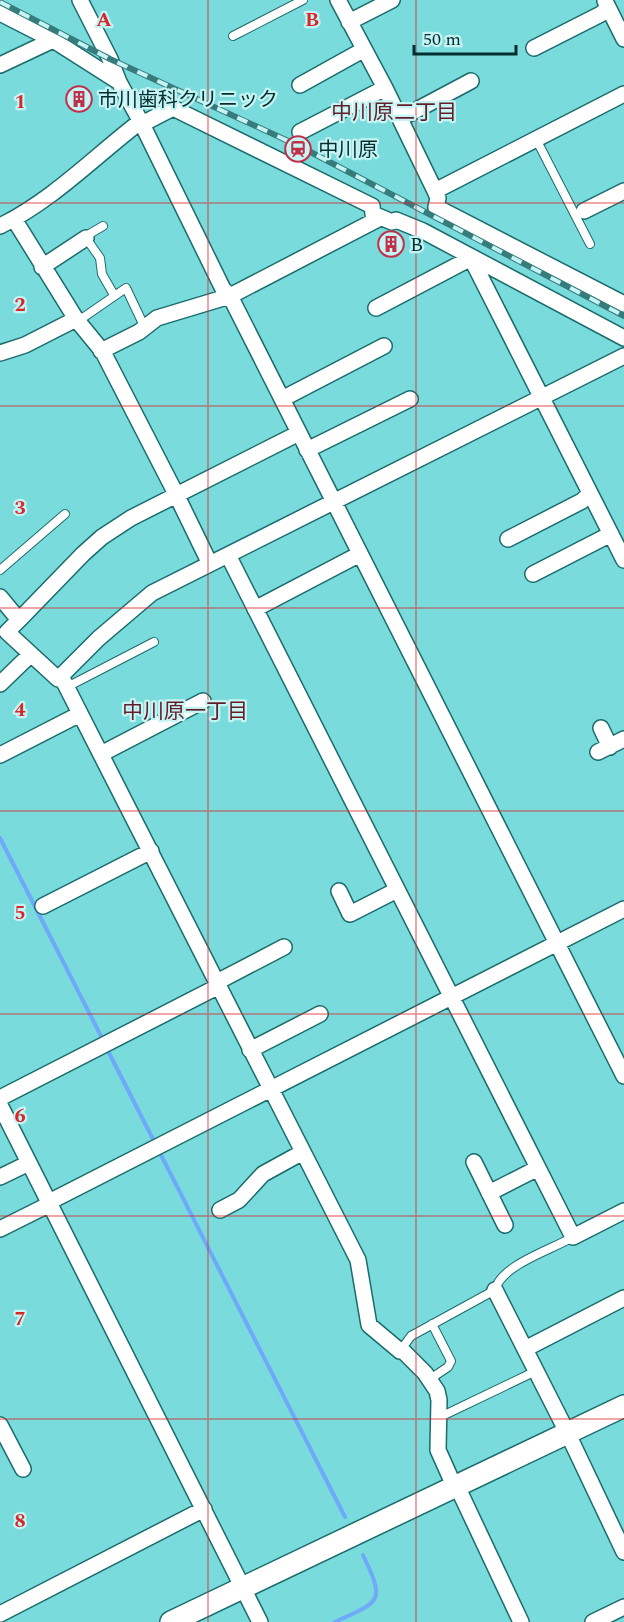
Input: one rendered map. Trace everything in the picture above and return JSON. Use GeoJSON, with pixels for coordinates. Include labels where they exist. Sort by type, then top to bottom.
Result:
{"type":"FeatureCollection","features":[{"type":"Feature","properties":{"kind":"street"},"geometry":{"type":"LineString","coordinates":[[80,0],[223,289],[230,296],[624,1076]]}},
{"type":"Feature","properties":{"kind":"street"},"geometry":{"type":"LineString","coordinates":[[338,0],[385,88],[435,191],[438,198],[436,207],[624,304]]}},
{"type":"Feature","properties":{"kind":"street"},"geometry":{"type":"LineString","coordinates":[[349,22],[392,0]]}},
{"type":"Feature","properties":{"kind":"street"},"geometry":{"type":"LineString","coordinates":[[606,4],[624,39]]}},
{"type":"Feature","properties":{"kind":"street"},"geometry":{"type":"LineString","coordinates":[[534,48],[601,14],[606,4]]}},
{"type":"Feature","properties":{"kind":"street"},"geometry":{"type":"LineString","coordinates":[[0,13],[53,40],[119,82]]}},
{"type":"Feature","properties":{"kind":"street"},"geometry":{"type":"LineString","coordinates":[[0,65],[53,40]]}},
{"type":"Feature","properties":{"kind":"street"},"geometry":{"type":"LineString","coordinates":[[300,85],[363,50]]}},
{"type":"Feature","properties":{"kind":"street"},"geometry":{"type":"LineString","coordinates":[[399,116],[409,114],[471,81]]}},
{"type":"Feature","properties":{"kind":"street"},"geometry":{"type":"LineString","coordinates":[[300,132],[385,88]]}},
{"type":"Feature","properties":{"kind":"street"},"geometry":{"type":"LineString","coordinates":[[435,191],[624,94]]}},
{"type":"Feature","properties":{"kind":"street"},"geometry":{"type":"LineString","coordinates":[[210,564],[101,351],[76,319],[42,267],[7,223],[57,190],[102,151],[141,123],[173,108],[372,206],[373,214],[380,218],[407,224],[624,338]]}},
{"type":"Feature","properties":{"kind":"street"},"geometry":{"type":"LineString","coordinates":[[584,212],[624,191]]}},
{"type":"Feature","properties":{"kind":"street"},"geometry":{"type":"LineString","coordinates":[[101,351],[145,328],[157,318],[230,296],[380,218]]}},
{"type":"Feature","properties":{"kind":"street"},"geometry":{"type":"LineString","coordinates":[[42,267],[86,238]]}},
{"type":"Feature","properties":{"kind":"street"},"geometry":{"type":"LineString","coordinates":[[376,308],[471,258]]}},
{"type":"Feature","properties":{"kind":"street"},"geometry":{"type":"LineString","coordinates":[[471,258],[624,560]]}},
{"type":"Feature","properties":{"kind":"street"},"geometry":{"type":"LineString","coordinates":[[0,353],[25,345],[76,319]]}},
{"type":"Feature","properties":{"kind":"street"},"geometry":{"type":"LineString","coordinates":[[282,399],[384,346]]}},
{"type":"Feature","properties":{"kind":"street"},"geometry":{"type":"LineString","coordinates":[[64,682],[99,638],[152,593],[624,356]]}},
{"type":"Feature","properties":{"kind":"street"},"geometry":{"type":"LineString","coordinates":[[307,450],[410,399]]}},
{"type":"Feature","properties":{"kind":"street"},"geometry":{"type":"LineString","coordinates":[[299,433],[141,512],[102,537],[59,577],[7,632],[64,682],[358,1260],[369,1325],[404,1352],[430,1379],[439,1400],[438,1450],[521,1622]]}},
{"type":"Feature","properties":{"kind":"street"},"geometry":{"type":"LineString","coordinates":[[508,539],[582,501],[590,493]]}},
{"type":"Feature","properties":{"kind":"street"},"geometry":{"type":"LineString","coordinates":[[533,574],[611,534]]}},
{"type":"Feature","properties":{"kind":"street"},"geometry":{"type":"LineString","coordinates":[[255,609],[360,554]]}},
{"type":"Feature","properties":{"kind":"street"},"geometry":{"type":"LineString","coordinates":[[228,555],[573,1237],[624,1211]]}},
{"type":"Feature","properties":{"kind":"street"},"geometry":{"type":"LineString","coordinates":[[0,597],[19,620]]}},
{"type":"Feature","properties":{"kind":"street"},"geometry":{"type":"LineString","coordinates":[[0,684],[31,654]]}},
{"type":"Feature","properties":{"kind":"street"},"geometry":{"type":"LineString","coordinates":[[101,754],[203,701]]}},
{"type":"Feature","properties":{"kind":"street"},"geometry":{"type":"LineString","coordinates":[[0,755],[80,714]]}},
{"type":"Feature","properties":{"kind":"street"},"geometry":{"type":"LineString","coordinates":[[601,728],[604,750],[624,739]]}},
{"type":"Feature","properties":{"kind":"street"},"geometry":{"type":"LineString","coordinates":[[43,906],[151,851]]}},
{"type":"Feature","properties":{"kind":"street"},"geometry":{"type":"LineString","coordinates":[[339,891],[350,914],[397,890]]}},
{"type":"Feature","properties":{"kind":"street"},"geometry":{"type":"LineString","coordinates":[[0,1229],[624,909]]}},
{"type":"Feature","properties":{"kind":"street"},"geometry":{"type":"LineString","coordinates":[[0,1098],[105,1045],[284,947]]}},
{"type":"Feature","properties":{"kind":"street"},"geometry":{"type":"LineString","coordinates":[[250,1050],[320,1014]]}},
{"type":"Feature","properties":{"kind":"street"},"geometry":{"type":"LineString","coordinates":[[0,1105],[260,1622]]}},
{"type":"Feature","properties":{"kind":"street"},"geometry":{"type":"LineString","coordinates":[[220,1210],[239,1200],[263,1174],[303,1152]]}},
{"type":"Feature","properties":{"kind":"street"},"geometry":{"type":"LineString","coordinates":[[474,1162],[505,1225]]}},
{"type":"Feature","properties":{"kind":"street"},"geometry":{"type":"LineString","coordinates":[[0,1177],[29,1163]]}},
{"type":"Feature","properties":{"kind":"street"},"geometry":{"type":"LineString","coordinates":[[489,1193],[538,1168]]}},
{"type":"Feature","properties":{"kind":"street"},"geometry":{"type":"LineString","coordinates":[[495,1290],[568,1434],[624,1552]]}},
{"type":"Feature","properties":{"kind":"street"},"geometry":{"type":"LineString","coordinates":[[525,1349],[624,1298]]}},
{"type":"Feature","properties":{"kind":"street"},"geometry":{"type":"LineString","coordinates":[[171,1622],[624,1406]]}},
{"type":"Feature","properties":{"kind":"street"},"geometry":{"type":"LineString","coordinates":[[0,1425],[4,1444],[23,1469]]}},
{"type":"Feature","properties":{"kind":"street"},"geometry":{"type":"LineString","coordinates":[[0,1614],[204,1509]]}},
{"type":"Feature","properties":{"kind":"street"},"geometry":{"type":"LineString","coordinates":[[593,1622],[624,1607]]}},
{"type":"Feature","properties":{"kind":"lane"},"geometry":{"type":"LineString","coordinates":[[233,36],[303,0]]}},
{"type":"Feature","properties":{"kind":"lane"},"geometry":{"type":"LineString","coordinates":[[536,139],[591,244]]}},
{"type":"Feature","properties":{"kind":"lane"},"geometry":{"type":"LineString","coordinates":[[103,226],[86,238],[100,258],[102,274],[114,295]]}},
{"type":"Feature","properties":{"kind":"lane"},"geometry":{"type":"LineString","coordinates":[[76,319],[84,317],[126,288],[145,328]]}},
{"type":"Feature","properties":{"kind":"lane"},"geometry":{"type":"LineString","coordinates":[[0,570],[64,514]]}},
{"type":"Feature","properties":{"kind":"lane"},"geometry":{"type":"LineString","coordinates":[[64,682],[154,642]]}},
{"type":"Feature","properties":{"kind":"lane"},"geometry":{"type":"LineString","coordinates":[[400,1351],[411,1336],[495,1290],[496,1285],[510,1269],[573,1237]]}},
{"type":"Feature","properties":{"kind":"lane"},"geometry":{"type":"LineString","coordinates":[[430,1379],[448,1366],[451,1361],[432,1324]]}},
{"type":"Feature","properties":{"kind":"lane"},"geometry":{"type":"LineString","coordinates":[[438,1418],[536,1371]]}},
{"type":"Feature","properties":{"kind":"waterway"},"geometry":{"type":"LineString","coordinates":[[0,838],[103,1040]]}},
{"type":"Feature","properties":{"kind":"waterway"},"geometry":{"type":"LineString","coordinates":[[106,1047],[156,1145]]}},
{"type":"Feature","properties":{"kind":"waterway"},"geometry":{"type":"LineString","coordinates":[[159,1151],[345,1517]]}},
{"type":"Feature","properties":{"kind":"waterway"},"geometry":{"type":"LineString","coordinates":[[335,1622],[362,1609],[374,1599],[375,1583],[363,1555]]}},
{"type":"Feature","properties":{"kind":"railway"},"geometry":{"type":"LineString","coordinates":[[0,2],[110,59],[299,146],[624,316]]}},
{"type":"Feature","properties":{"kind":"place","name":"市川歯科クリニック"},"geometry":{"type":"Point","coordinates":[79,99]}},
{"type":"Feature","properties":{"kind":"place","name":"中川原"},"geometry":{"type":"Point","coordinates":[298,149]}},
{"type":"Feature","properties":{"kind":"place","name":"B"},"geometry":{"type":"Point","coordinates":[391,244]}},
{"type":"Feature","properties":{"kind":"district","name":"中川原二丁目"},"geometry":{"type":"Point","coordinates":[394,112]}},
{"type":"Feature","properties":{"kind":"district","name":"中川原一丁目"},"geometry":{"type":"Point","coordinates":[185,711]}}]}
